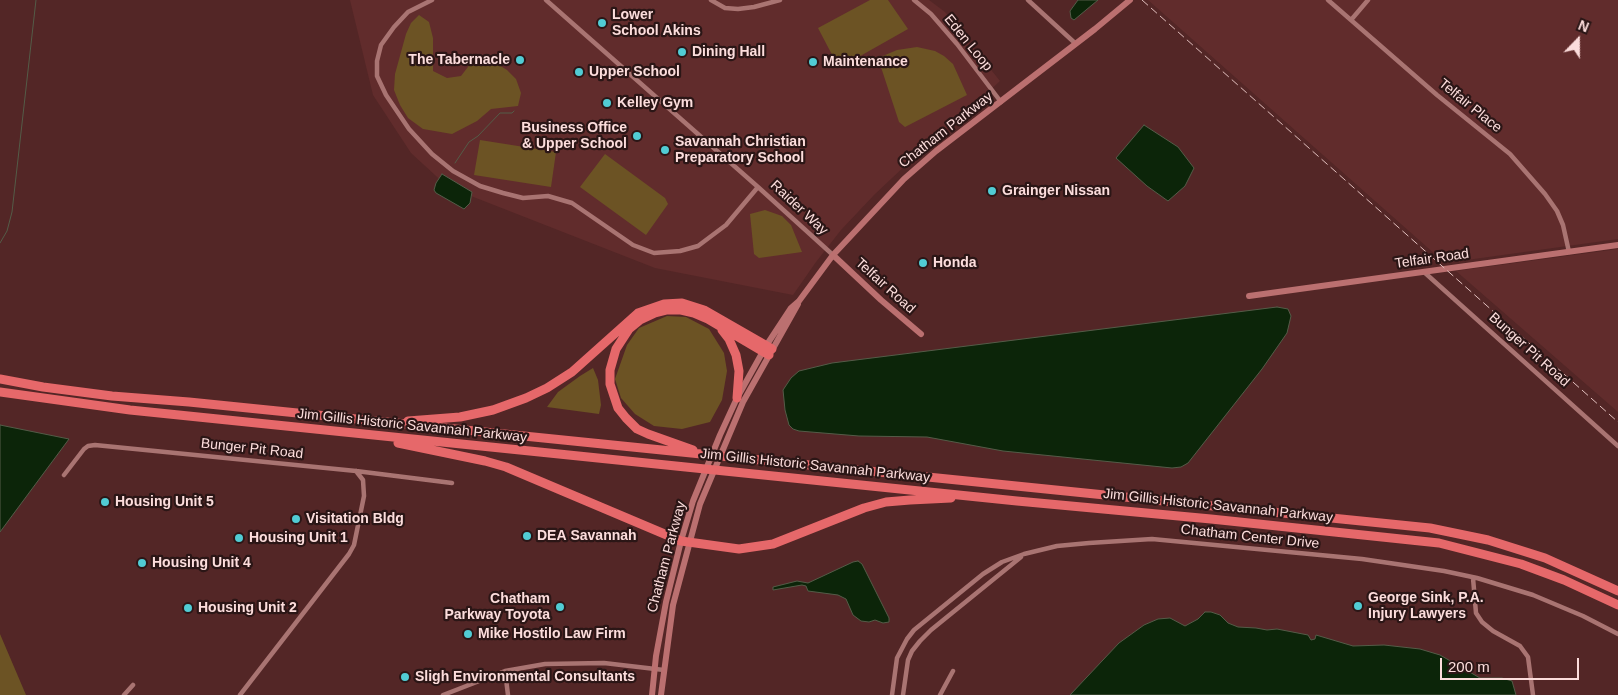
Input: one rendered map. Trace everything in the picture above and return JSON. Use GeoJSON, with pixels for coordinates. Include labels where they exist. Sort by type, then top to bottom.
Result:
{"type":"FeatureCollection","features":[{"type":"Feature","properties":{"kind":"highway"},"geometry":{"type":"LineString","coordinates":[[376,422],[460,417],[493,410],[526,398],[572,372],[638,313],[664,304],[682,303],[704,310],[767,350]]}},
{"type":"Feature","properties":{"kind":"highway"},"geometry":{"type":"LineString","coordinates":[[705,454],[637,429],[618,408],[610,384],[610,370],[613,357],[621,340],[629,329],[640,320],[667,310],[688,312],[708,319],[767,350]]}},
{"type":"Feature","properties":{"kind":"highway"},"geometry":{"type":"LineString","coordinates":[[708,319],[722,330],[729,339],[736,355],[739,371],[737,398]]}},
{"type":"Feature","properties":{"kind":"highway","name":"Jim Gillis Historic Savannah Parkway"},"geometry":{"type":"LineString","coordinates":[[0,379],[112,396],[189,402],[1430,528],[1488,540],[1530,553],[1618,591]]}},
{"type":"Feature","properties":{"kind":"highway","name":"Jim Gillis Historic Savannah Parkway"},"geometry":{"type":"LineString","coordinates":[[0,392],[130,410],[364,435],[1439,543],[1521,564],[1564,580],[1618,605]]}},
{"type":"Feature","properties":{"kind":"highway"},"geometry":{"type":"LineString","coordinates":[[364,435],[506,467],[685,542],[739,549],[773,544],[846,514],[886,502],[994,498]]}},
{"type":"Feature","properties":{"kind":"main road","name":"Chatham Parkway"},"geometry":{"type":"LineString","coordinates":[[703,487],[720,435],[737,398],[767,350],[795,312],[799,301],[833,255],[904,179],[936,151],[1076,44],[1130,0]]}},
{"type":"Feature","properties":{"kind":"main road","name":"Telfair Road"},"geometry":{"type":"LineString","coordinates":[[1248,296],[1618,245]]}},
{"type":"Feature","properties":{"kind":"main road","name":"Telfair Road"},"geometry":{"type":"LineString","coordinates":[[833,255],[921,334]]}},
{"type":"Feature","properties":{"kind":"main road","name":"Chatham Parkway"},"geometry":{"type":"LineString","coordinates":[[661,695],[672,605],[693,501],[703,487],[767,350]]}},
{"type":"Feature","properties":{"kind":"main road","name":"Chatham Parkway"},"geometry":{"type":"LineString","coordinates":[[652,695],[666,602],[685,542]]}},
{"type":"Feature","properties":{"kind":"street"},"geometry":{"type":"LineString","coordinates":[[432,0],[408,12],[381,45],[377,61],[378,76],[386,95],[409,129],[432,154],[453,171],[480,186],[503,193],[523,198],[548,196],[572,203],[633,245],[654,252],[680,252],[698,246],[726,225],[758,187]]}},
{"type":"Feature","properties":{"kind":"street","name":"Raider Way"},"geometry":{"type":"LineString","coordinates":[[546,0],[833,255]]}},
{"type":"Feature","properties":{"kind":"street"},"geometry":{"type":"LineString","coordinates":[[711,0],[725,8],[738,9],[780,0]]}},
{"type":"Feature","properties":{"kind":"street","name":"Eden Loop"},"geometry":{"type":"LineString","coordinates":[[914,0],[930,14],[957,44],[1001,102]]}},
{"type":"Feature","properties":{"kind":"street"},"geometry":{"type":"LineString","coordinates":[[1028,0],[1076,44]]}},
{"type":"Feature","properties":{"kind":"street","name":"Telfair Place"},"geometry":{"type":"LineString","coordinates":[[1328,0],[1510,154],[1557,210],[1563,225],[1569,252]]}},
{"type":"Feature","properties":{"kind":"street"},"geometry":{"type":"LineString","coordinates":[[1351,20],[1368,0]]}},
{"type":"Feature","properties":{"kind":"street","name":"Bunger Pit Road"},"geometry":{"type":"LineString","coordinates":[[1424,272],[1618,446]]}},
{"type":"Feature","properties":{"kind":"street","name":"Bunger Pit Road"},"geometry":{"type":"LineString","coordinates":[[64,475],[84,449],[94,445],[356,471],[452,483]]}},
{"type":"Feature","properties":{"kind":"street"},"geometry":{"type":"LineString","coordinates":[[240,695],[350,554],[354,545],[364,496],[363,480],[356,471]]}},
{"type":"Feature","properties":{"kind":"street","name":"Chatham Center Drive"},"geometry":{"type":"LineString","coordinates":[[892,695],[897,658],[914,630],[984,574],[1002,562],[1024,554],[1057,546],[1152,539],[1362,559],[1415,566],[1473,578],[1533,595],[1583,616],[1618,634]]}},
{"type":"Feature","properties":{"kind":"street","name":"Chatham Center Drive"},"geometry":{"type":"LineString","coordinates":[[903,695],[908,660],[920,641],[1024,554]]}},
{"type":"Feature","properties":{"kind":"street"},"geometry":{"type":"LineString","coordinates":[[1473,578],[1476,613],[1482,622],[1493,631],[1520,646],[1528,657],[1533,695]]}},
{"type":"Feature","properties":{"kind":"street"},"geometry":{"type":"LineString","coordinates":[[443,695],[505,672],[545,664],[582,662],[664,670]]}},
{"type":"Feature","properties":{"kind":"street"},"geometry":{"type":"LineString","coordinates":[[505,672],[508,695]]}},
{"type":"Feature","properties":{"kind":"street"},"geometry":{"type":"LineString","coordinates":[[940,695],[953,672]]}},
{"type":"Feature","properties":{"kind":"street"},"geometry":{"type":"LineString","coordinates":[[124,695],[132,685]]}},
{"type":"Feature","properties":{"kind":"shaded area","name":"Savannah Christian Preparatory School"},"geometry":{"type":"Polygon","coordinates":[[[350,0],[929,0],[945,12],[1000,81],[874,195],[841,230],[793,295],[655,268],[448,187],[411,153],[373,95],[350,0]]]}},
{"type":"Feature","properties":{"kind":"shaded area"},"geometry":{"type":"Polygon","coordinates":[[[870,0],[888,0],[908,29],[839,68],[818,28],[870,0]]]}},
{"type":"Feature","properties":{"kind":"shaded area"},"geometry":{"type":"Polygon","coordinates":[[[1078,0],[1098,0],[1074,20],[1071,18],[1070,11],[1078,0]]]}},
{"type":"Feature","properties":{"kind":"shaded area"},"geometry":{"type":"Polygon","coordinates":[[[1148,0],[1618,0],[1618,239],[1445,263],[1148,0]]]}},
{"type":"Feature","properties":{"kind":"shaded area"},"geometry":{"type":"Polygon","coordinates":[[[419,15],[429,22],[433,38],[433,71],[447,78],[461,76],[471,63],[480,56],[507,70],[516,79],[521,93],[518,106],[491,109],[477,121],[452,134],[423,129],[408,118],[394,90],[395,74],[406,34],[411,23],[419,15]]]}},
{"type":"Feature","properties":{"kind":"shaded area"},"geometry":{"type":"Polygon","coordinates":[[[917,47],[935,51],[953,64],[967,95],[905,127],[899,122],[878,58],[897,50],[917,47]]]}},
{"type":"Feature","properties":{"kind":"shaded area"},"geometry":{"type":"Polygon","coordinates":[[[1144,125],[1178,147],[1194,168],[1185,186],[1168,201],[1147,186],[1116,158],[1144,125]]]}},
{"type":"Feature","properties":{"kind":"shaded area"},"geometry":{"type":"Polygon","coordinates":[[[480,140],[556,152],[551,187],[474,175],[480,140]]]}},
{"type":"Feature","properties":{"kind":"shaded area"},"geometry":{"type":"Polygon","coordinates":[[[605,154],[665,198],[668,204],[646,235],[580,187],[605,154]]]}},
{"type":"Feature","properties":{"kind":"shaded area"},"geometry":{"type":"Polygon","coordinates":[[[442,174],[472,192],[470,203],[464,209],[434,190],[442,174]]]}},
{"type":"Feature","properties":{"kind":"shaded area"},"geometry":{"type":"Polygon","coordinates":[[[765,210],[782,216],[791,225],[802,252],[759,258],[754,254],[750,214],[765,210]]]}},
{"type":"Feature","properties":{"kind":"shaded area"},"geometry":{"type":"Polygon","coordinates":[[[1618,249],[1618,412],[1456,271],[1618,249]]]}},
{"type":"Feature","properties":{"kind":"shaded area"},"geometry":{"type":"Polygon","coordinates":[[[1277,307],[1288,309],[1291,316],[1287,333],[1262,369],[1188,463],[1181,467],[1172,468],[1003,451],[927,437],[859,436],[799,431],[789,425],[785,410],[783,390],[791,378],[799,371],[832,363],[1277,307]]]}},
{"type":"Feature","properties":{"kind":"shaded area"},"geometry":{"type":"Polygon","coordinates":[[[667,316],[686,317],[709,329],[724,353],[727,371],[722,400],[710,422],[682,429],[654,426],[635,414],[621,398],[615,379],[627,345],[639,328],[667,316]]]}},
{"type":"Feature","properties":{"kind":"shaded area"},"geometry":{"type":"Polygon","coordinates":[[[593,368],[598,380],[601,405],[599,414],[547,407],[558,392],[593,368]]]}},
{"type":"Feature","properties":{"kind":"shaded area"},"geometry":{"type":"Polygon","coordinates":[[[0,425],[69,439],[0,532],[0,425]]]}},
{"type":"Feature","properties":{"kind":"shaded area"},"geometry":{"type":"Polygon","coordinates":[[[858,561],[862,564],[889,618],[889,622],[861,621],[853,615],[846,599],[838,595],[808,591],[806,586],[773,590],[773,587],[797,581],[808,583],[858,561]]]}},
{"type":"Feature","properties":{"kind":"shaded area"},"geometry":{"type":"Polygon","coordinates":[[[1205,612],[1220,615],[1228,623],[1238,627],[1267,630],[1277,629],[1308,635],[1311,640],[1315,639],[1316,635],[1353,646],[1384,645],[1420,649],[1440,655],[1480,678],[1502,678],[1512,681],[1516,695],[1070,695],[1119,643],[1144,625],[1158,619],[1170,618],[1185,626],[1198,619],[1205,612]]]}},
{"type":"Feature","properties":{"kind":"shaded area"},"geometry":{"type":"Polygon","coordinates":[[[0,634],[26,695],[0,695],[0,634]]]}},
{"type":"Feature","properties":{"kind":"waterway"},"geometry":{"type":"LineString","coordinates":[[0,243],[7,231],[12,212],[36,0]]}},
{"type":"Feature","properties":{"kind":"waterway"},"geometry":{"type":"LineString","coordinates":[[455,163],[469,142],[478,136],[500,113],[512,113],[514,111]]}},
{"type":"Feature","properties":{"kind":"railway"},"geometry":{"type":"LineString","coordinates":[[1142,0],[1618,422]]}},
{"type":"Feature","properties":{"kind":"place","name":"Lower School Akins"},"geometry":{"type":"Point","coordinates":[602,23]}},
{"type":"Feature","properties":{"kind":"place","name":"Dining Hall"},"geometry":{"type":"Point","coordinates":[682,52]}},
{"type":"Feature","properties":{"kind":"place","name":"The Tabernacle"},"geometry":{"type":"Point","coordinates":[520,60]}},
{"type":"Feature","properties":{"kind":"place","name":"Maintenance"},"geometry":{"type":"Point","coordinates":[813,62]}},
{"type":"Feature","properties":{"kind":"place","name":"Upper School"},"geometry":{"type":"Point","coordinates":[579,72]}},
{"type":"Feature","properties":{"kind":"place","name":"Kelley Gym"},"geometry":{"type":"Point","coordinates":[607,103]}},
{"type":"Feature","properties":{"kind":"place","name":"Business Office & Upper School"},"geometry":{"type":"Point","coordinates":[637,136]}},
{"type":"Feature","properties":{"kind":"place","name":"Savannah Christian Preparatory School"},"geometry":{"type":"Point","coordinates":[665,150]}},
{"type":"Feature","properties":{"kind":"place","name":"Grainger Nissan"},"geometry":{"type":"Point","coordinates":[992,191]}},
{"type":"Feature","properties":{"kind":"place","name":"Honda"},"geometry":{"type":"Point","coordinates":[923,263]}},
{"type":"Feature","properties":{"kind":"place","name":"Housing Unit 5"},"geometry":{"type":"Point","coordinates":[105,502]}},
{"type":"Feature","properties":{"kind":"place","name":"Visitation Bldg"},"geometry":{"type":"Point","coordinates":[296,519]}},
{"type":"Feature","properties":{"kind":"place","name":"DEA Savannah"},"geometry":{"type":"Point","coordinates":[527,536]}},
{"type":"Feature","properties":{"kind":"place","name":"Housing Unit 1"},"geometry":{"type":"Point","coordinates":[239,538]}},
{"type":"Feature","properties":{"kind":"place","name":"Housing Unit 4"},"geometry":{"type":"Point","coordinates":[142,563]}},
{"type":"Feature","properties":{"kind":"place","name":"George Sink, P.A. Injury Lawyers"},"geometry":{"type":"Point","coordinates":[1358,606]}},
{"type":"Feature","properties":{"kind":"place","name":"Chatham Parkway Toyota"},"geometry":{"type":"Point","coordinates":[560,607]}},
{"type":"Feature","properties":{"kind":"place","name":"Housing Unit 2"},"geometry":{"type":"Point","coordinates":[188,608]}},
{"type":"Feature","properties":{"kind":"place","name":"Mike Hostilo Law Firm"},"geometry":{"type":"Point","coordinates":[468,634]}},
{"type":"Feature","properties":{"kind":"place","name":"Sligh Environmental Consultants"},"geometry":{"type":"Point","coordinates":[405,677]}}]}
